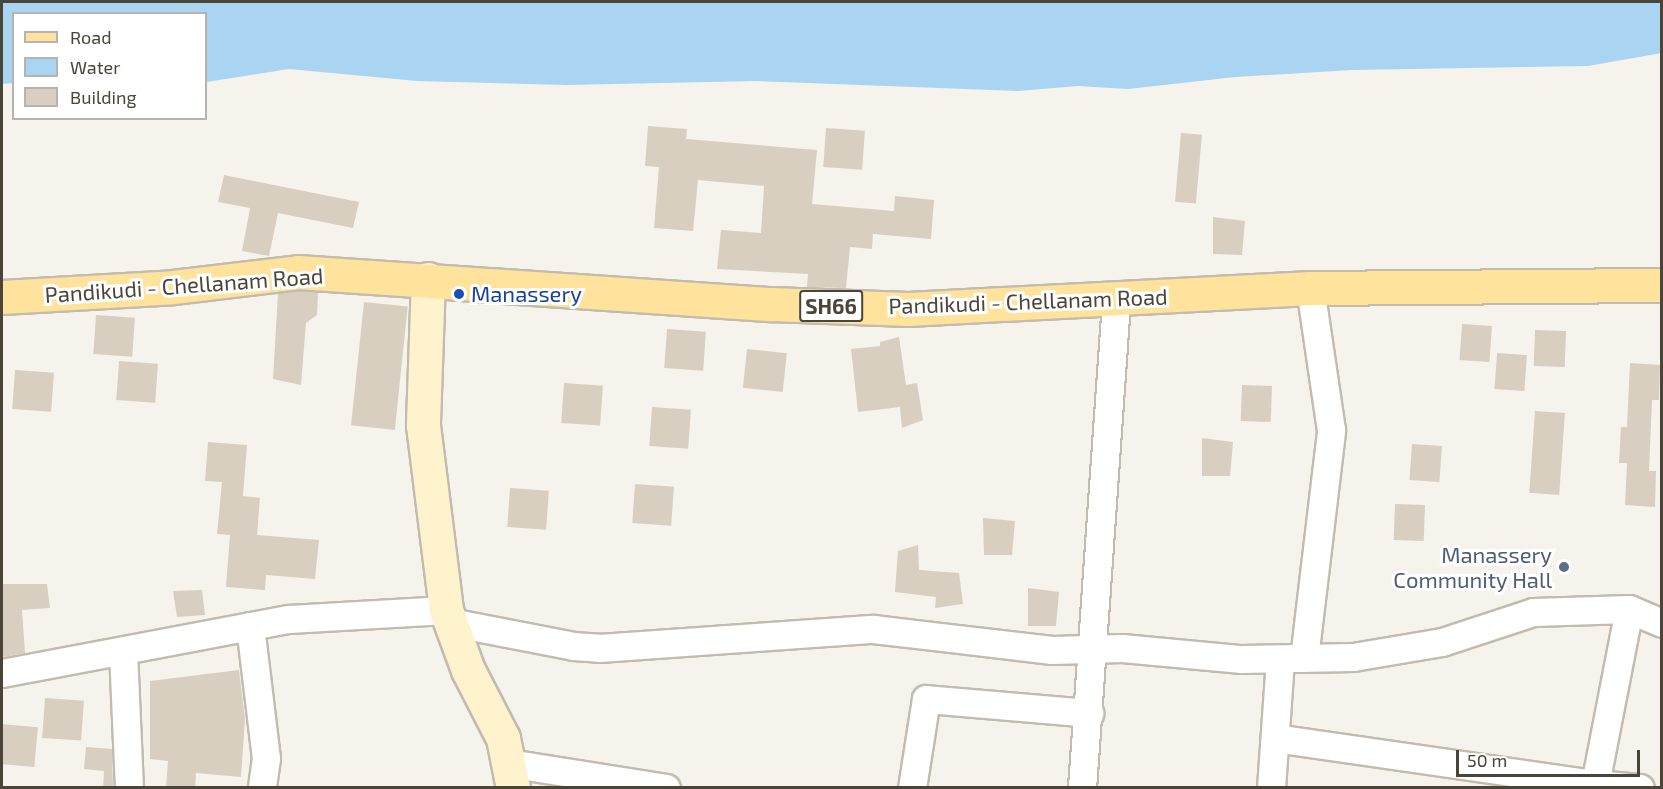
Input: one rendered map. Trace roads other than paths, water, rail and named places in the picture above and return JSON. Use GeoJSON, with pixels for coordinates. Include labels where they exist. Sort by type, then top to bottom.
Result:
{"type":"FeatureCollection","features":[{"type":"Feature","properties":{"kind":"main road","name":"Pandikudi - Chellanam Road"},"geometry":{"type":"LineString","coordinates":[[2,297],[173,287],[298,272],[771,304],[896,308],[1310,288],[1662,285]]}},
{"type":"Feature","properties":{"kind":"main road"},"geometry":{"type":"LineString","coordinates":[[428,279],[423,425],[448,616],[468,670],[503,738],[511,775]]}},
{"type":"Feature","properties":{"kind":"street"},"geometry":{"type":"LineString","coordinates":[[1271,788],[1275,738],[1292,658],[1331,430],[1310,288]]}},
{"type":"Feature","properties":{"kind":"street"},"geometry":{"type":"LineString","coordinates":[[1082,788],[1095,650],[1116,298]]}},
{"type":"Feature","properties":{"kind":"street"},"geometry":{"type":"LineString","coordinates":[[1595,786],[1629,609]]}},
{"type":"Feature","properties":{"kind":"street"},"geometry":{"type":"LineString","coordinates":[[2,673],[289,619],[448,616],[573,646],[599,648],[873,629],[1052,650],[1122,648],[1240,659],[1353,657],[1442,642],[1533,612],[1629,609],[1662,623]]}},
{"type":"Feature","properties":{"kind":"street"},"geometry":{"type":"LineString","coordinates":[[250,626],[266,758],[262,788]]}},
{"type":"Feature","properties":{"kind":"street"},"geometry":{"type":"LineString","coordinates":[[123,651],[129,788]]}},
{"type":"Feature","properties":{"kind":"street"},"geometry":{"type":"LineString","coordinates":[[912,788],[926,699],[1089,713]]}},
{"type":"Feature","properties":{"kind":"street"},"geometry":{"type":"LineString","coordinates":[[1275,738],[1595,786],[1640,788]]}},
{"type":"Feature","properties":{"kind":"street"},"geometry":{"type":"LineString","coordinates":[[511,775],[666,788]]}},
{"type":"Feature","properties":{"kind":"water"},"geometry":{"type":"Polygon","coordinates":[[[2,2],[1661,2],[1662,53],[1588,66],[1352,70],[1235,77],[1128,89],[1078,86],[1018,91],[756,81],[568,85],[417,81],[289,69],[207,82],[207,12],[12,12],[12,83],[2,84],[2,2]]]}},
{"type":"Feature","properties":{"kind":"place","name":"Manassery"},"geometry":{"type":"Point","coordinates":[459,294]}},
{"type":"Feature","properties":{"kind":"place","name":"Manassery Community Hall"},"geometry":{"type":"Point","coordinates":[1564,567]}}]}
